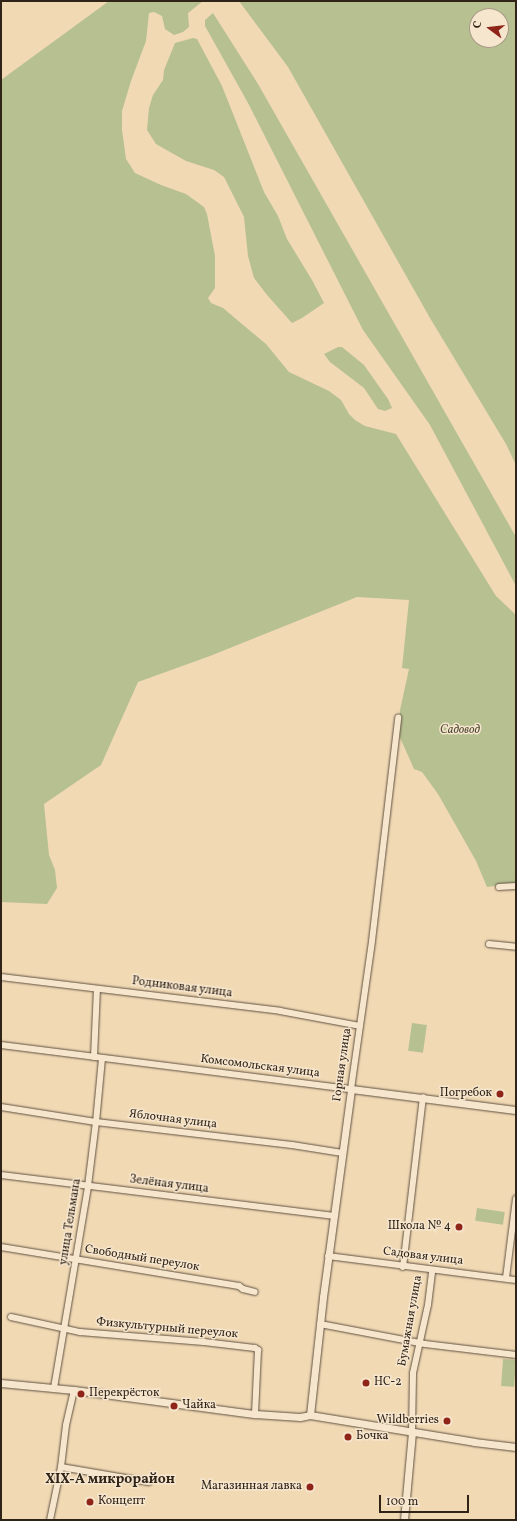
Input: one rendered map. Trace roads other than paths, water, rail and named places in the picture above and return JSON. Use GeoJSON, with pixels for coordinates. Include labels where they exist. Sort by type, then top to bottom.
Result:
{"type":"FeatureCollection","features":[{"type":"Feature","properties":{"kind":"street","name":"Горная улица"},"geometry":{"type":"LineString","coordinates":[[310,1415],[328,1256],[372,941],[398,718]]}},
{"type":"Feature","properties":{"kind":"street"},"geometry":{"type":"LineString","coordinates":[[499,887],[516,886]]}},
{"type":"Feature","properties":{"kind":"street"},"geometry":{"type":"LineString","coordinates":[[489,944],[516,947]]}},
{"type":"Feature","properties":{"kind":"street","name":"Родниковая улица"},"geometry":{"type":"LineString","coordinates":[[1,977],[280,1011],[360,1026]]}},
{"type":"Feature","properties":{"kind":"street"},"geometry":{"type":"LineString","coordinates":[[94,1057],[96,989]]}},
{"type":"Feature","properties":{"kind":"street","name":"Комсомольская улица"},"geometry":{"type":"LineString","coordinates":[[1,1045],[516,1110]]}},
{"type":"Feature","properties":{"kind":"street","name":"улица Тельмана"},"geometry":{"type":"LineString","coordinates":[[54,1388],[88,1186],[102,1058]]}},
{"type":"Feature","properties":{"kind":"street"},"geometry":{"type":"LineString","coordinates":[[403,1267],[423,1098]]}},
{"type":"Feature","properties":{"kind":"street","name":"Яблочная улица"},"geometry":{"type":"LineString","coordinates":[[1,1107],[96,1122],[292,1144],[342,1153]]}},
{"type":"Feature","properties":{"kind":"street","name":"Зелёная улица"},"geometry":{"type":"LineString","coordinates":[[1,1175],[334,1216]]}},
{"type":"Feature","properties":{"kind":"street"},"geometry":{"type":"LineString","coordinates":[[506,1278],[516,1199]]}},
{"type":"Feature","properties":{"kind":"street","name":"Свободный переулок"},"geometry":{"type":"LineString","coordinates":[[1,1247],[239,1286],[243,1289],[255,1292]]}},
{"type":"Feature","properties":{"kind":"street","name":"Садовая улица"},"geometry":{"type":"LineString","coordinates":[[328,1256],[403,1267],[516,1280]]}},
{"type":"Feature","properties":{"kind":"street","name":"Бумажная улица"},"geometry":{"type":"LineString","coordinates":[[404,1520],[412,1432],[413,1373],[428,1305],[432,1270]]}},
{"type":"Feature","properties":{"kind":"street","name":"Физкультурный переулок"},"geometry":{"type":"LineString","coordinates":[[11,1317],[64,1330],[255,1348],[258,1350],[255,1414]]}},
{"type":"Feature","properties":{"kind":"street"},"geometry":{"type":"LineString","coordinates":[[320,1324],[420,1342],[516,1355]]}},
{"type":"Feature","properties":{"kind":"street"},"geometry":{"type":"LineString","coordinates":[[1,1383],[74,1390],[255,1414],[300,1417],[310,1415],[516,1447]]}},
{"type":"Feature","properties":{"kind":"street"},"geometry":{"type":"LineString","coordinates":[[50,1520],[61,1468],[66,1426],[74,1390]]}},
{"type":"Feature","properties":{"kind":"street"},"geometry":{"type":"LineString","coordinates":[[61,1468],[149,1482]]}},
{"type":"Feature","properties":{"kind":"place","name":"Погребок"},"geometry":{"type":"Point","coordinates":[500,1094]}},
{"type":"Feature","properties":{"kind":"place","name":"Школа № 4"},"geometry":{"type":"Point","coordinates":[459,1227]}},
{"type":"Feature","properties":{"kind":"place","name":"НС-2"},"geometry":{"type":"Point","coordinates":[366,1383]}},
{"type":"Feature","properties":{"kind":"place","name":"Перекрёсток"},"geometry":{"type":"Point","coordinates":[81,1394]}},
{"type":"Feature","properties":{"kind":"place","name":"Чайка"},"geometry":{"type":"Point","coordinates":[174,1406]}},
{"type":"Feature","properties":{"kind":"place","name":"Wildberries"},"geometry":{"type":"Point","coordinates":[447,1421]}},
{"type":"Feature","properties":{"kind":"place","name":"Бочка"},"geometry":{"type":"Point","coordinates":[348,1437]}},
{"type":"Feature","properties":{"kind":"place","name":"Магазинная лавка"},"geometry":{"type":"Point","coordinates":[310,1487]}},
{"type":"Feature","properties":{"kind":"place","name":"Концепт"},"geometry":{"type":"Point","coordinates":[90,1502]}},
{"type":"Feature","properties":{"kind":"district","name":"XIX-А микрорайон"},"geometry":{"type":"Point","coordinates":[110,1480]}},
{"type":"Feature","properties":{"kind":"park label","name":"Садовод"},"geometry":{"type":"Point","coordinates":[460,731]}}]}
